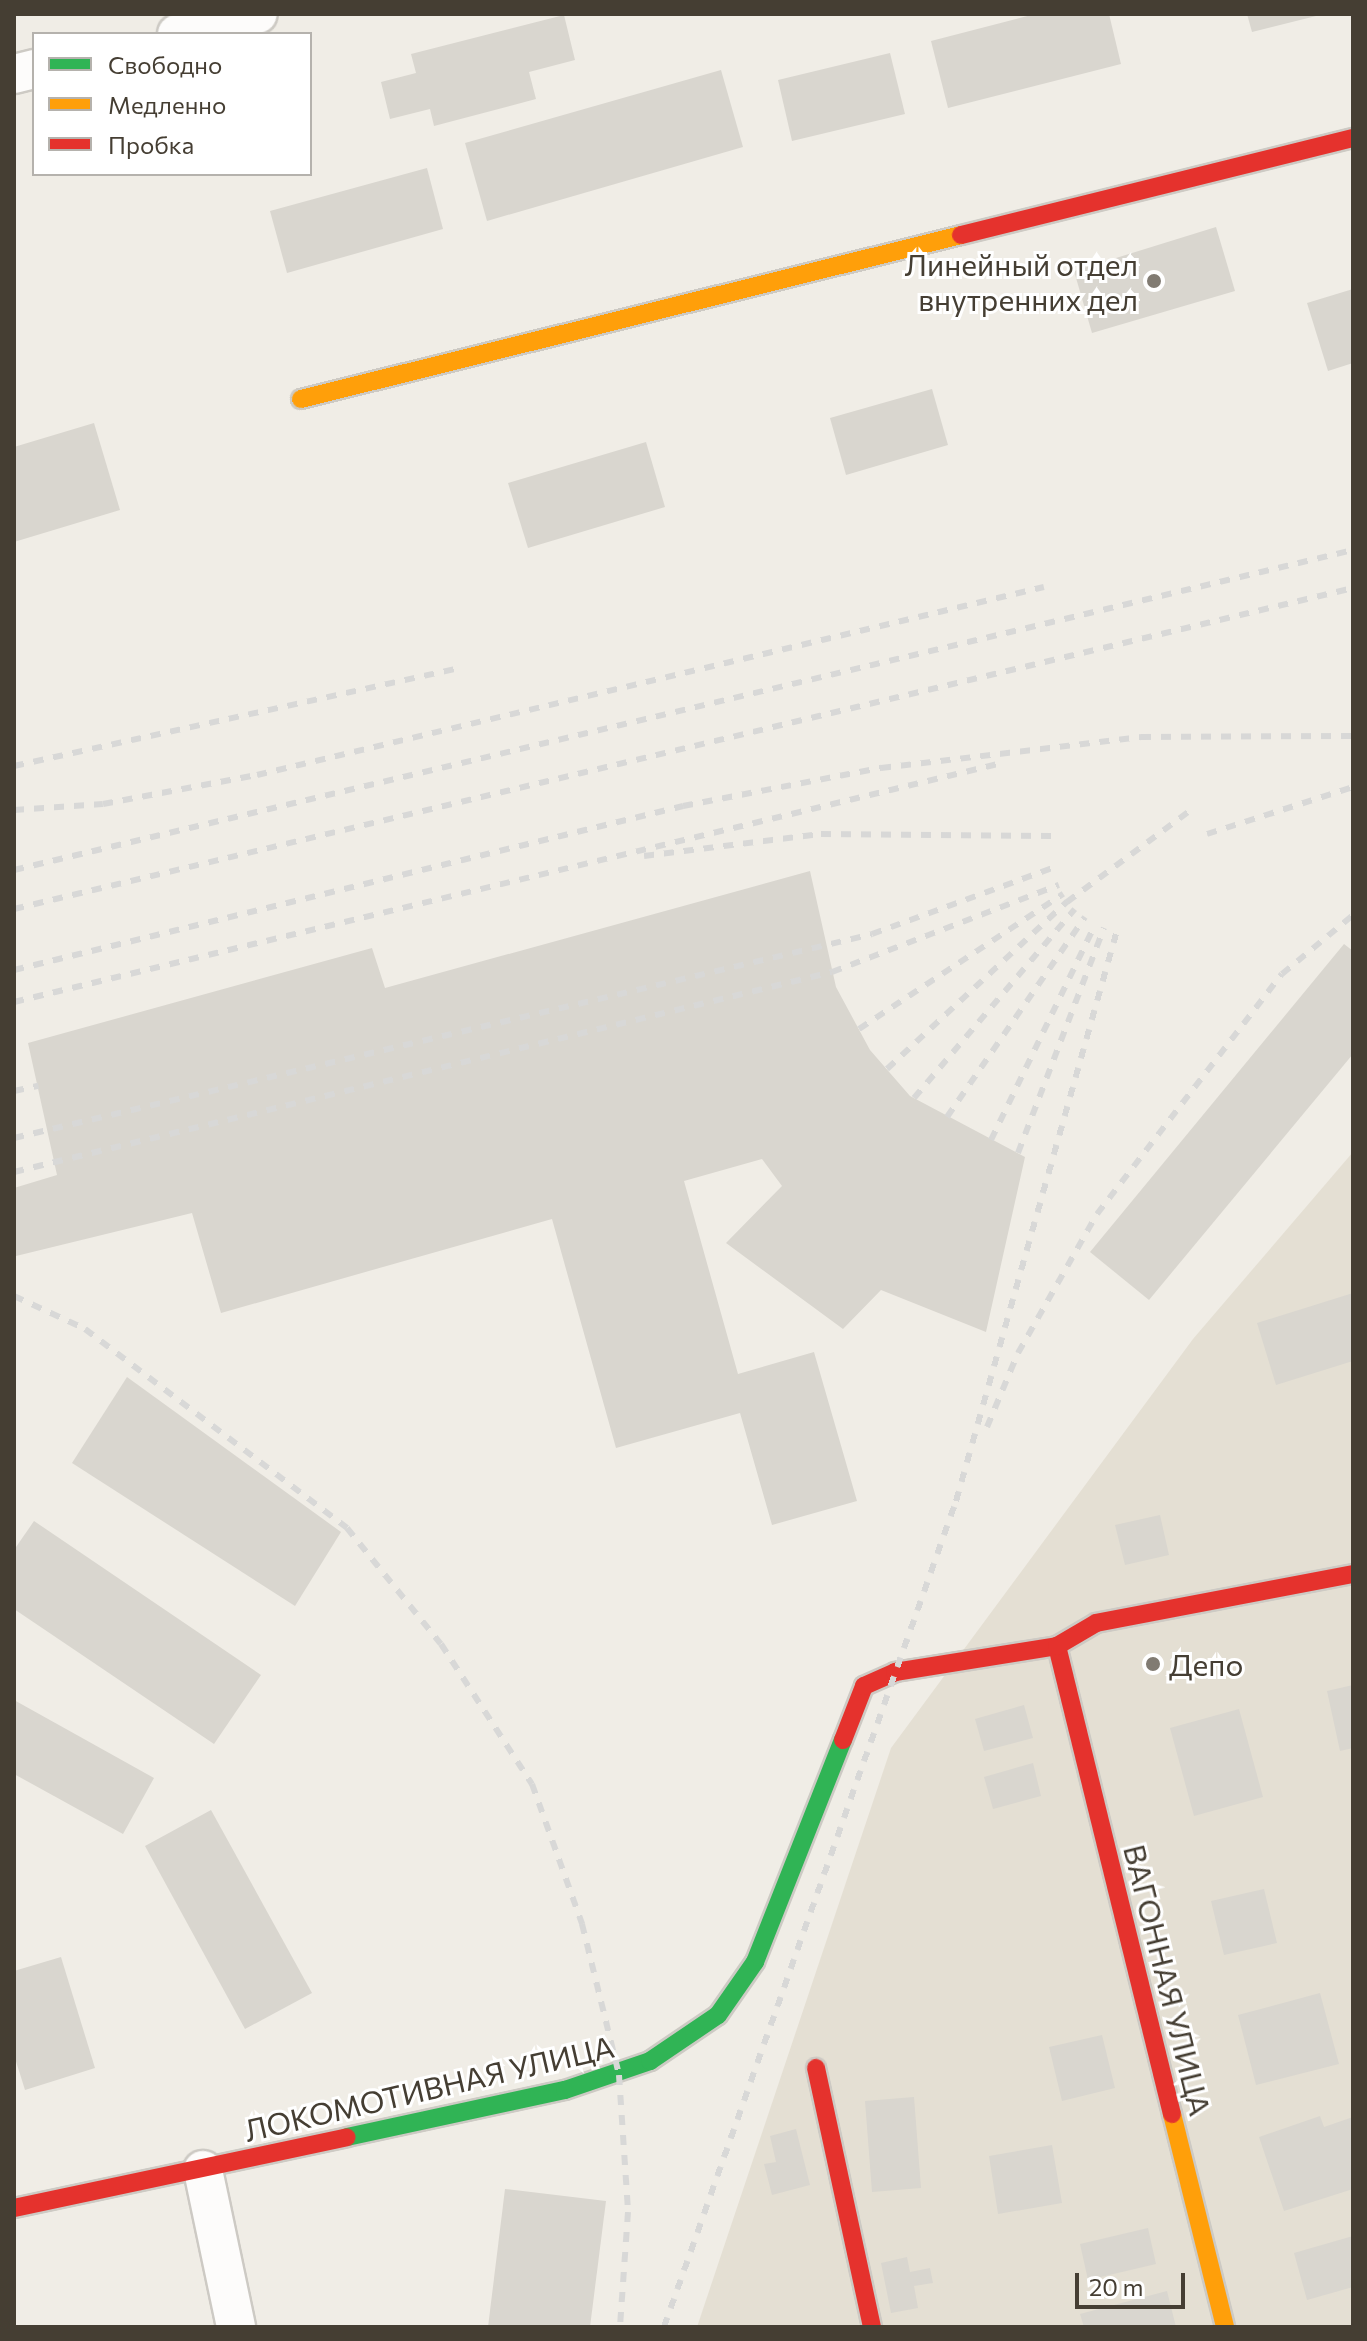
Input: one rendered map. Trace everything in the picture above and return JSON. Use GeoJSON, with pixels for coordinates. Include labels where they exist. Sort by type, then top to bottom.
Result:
{"type":"FeatureCollection","features":[{"type":"Feature","properties":{"kind":"street"},"geometry":{"type":"LineString","coordinates":[[185,32],[258,14]]}},
{"type":"Feature","properties":{"kind":"street"},"geometry":{"type":"LineString","coordinates":[[301,399],[1353,138]]}},
{"type":"Feature","properties":{"kind":"street"},"geometry":{"type":"LineString","coordinates":[[1057,1646],[1096,1623],[1353,1574]]}},
{"type":"Feature","properties":{"kind":"street","name":"ЛОКОМОТИВНАЯ УЛИЦА"},"geometry":{"type":"LineString","coordinates":[[14,2208],[203,2170],[565,2090],[679,2048],[718,2015],[755,1962],[864,1686],[895,1672],[1057,1646]]}},
{"type":"Feature","properties":{"kind":"street","name":"ВАГОННАЯ УЛИЦА"},"geometry":{"type":"LineString","coordinates":[[1057,1646],[1225,2327]]}},
{"type":"Feature","properties":{"kind":"street"},"geometry":{"type":"LineString","coordinates":[[816,2068],[872,2327]]}},
{"type":"Feature","properties":{"kind":"street"},"geometry":{"type":"LineString","coordinates":[[203,2170],[236,2327]]}},
{"type":"Feature","properties":{"kind":"shaded area"},"geometry":{"type":"Polygon","coordinates":[[[1353,1152],[1353,2327],[697,2327],[891,1748],[1193,1339],[1353,1152]]]}},
{"type":"Feature","properties":{"kind":"building"},"geometry":{"type":"Polygon","coordinates":[[[1035,14],[1109,14],[1121,64],[948,108],[931,41],[1035,14]]]}},
{"type":"Feature","properties":{"kind":"building"},"geometry":{"type":"Polygon","coordinates":[[[1247,14],[1320,14],[1320,15],[1252,32],[1247,14]]]}},
{"type":"Feature","properties":{"kind":"building"},"geometry":{"type":"Polygon","coordinates":[[[564,15],[575,60],[529,72],[536,99],[434,126],[430,109],[390,119],[381,82],[416,73],[411,54],[564,15]]]}},
{"type":"Feature","properties":{"kind":"building"},"geometry":{"type":"Polygon","coordinates":[[[890,53],[905,114],[792,141],[778,80],[890,53]]]}},
{"type":"Feature","properties":{"kind":"building"},"geometry":{"type":"Polygon","coordinates":[[[721,70],[743,147],[487,221],[465,143],[721,70]]]}},
{"type":"Feature","properties":{"kind":"building"},"geometry":{"type":"Polygon","coordinates":[[[427,168],[443,229],[287,273],[270,211],[427,168]]]}},
{"type":"Feature","properties":{"kind":"building"},"geometry":{"type":"Polygon","coordinates":[[[1216,227],[1235,291],[1092,333],[1074,271],[1216,227]]]}},
{"type":"Feature","properties":{"kind":"building"},"geometry":{"type":"Polygon","coordinates":[[[1353,289],[1353,363],[1328,371],[1307,303],[1353,289]]]}},
{"type":"Feature","properties":{"kind":"building"},"geometry":{"type":"Polygon","coordinates":[[[932,389],[948,445],[846,475],[830,418],[932,389]]]}},
{"type":"Feature","properties":{"kind":"building"},"geometry":{"type":"Polygon","coordinates":[[[94,423],[120,510],[14,542],[14,447],[94,423]]]}},
{"type":"Feature","properties":{"kind":"building"},"geometry":{"type":"Polygon","coordinates":[[[646,442],[665,507],[528,548],[508,483],[646,442]]]}},
{"type":"Feature","properties":{"kind":"building"},"geometry":{"type":"Polygon","coordinates":[[[810,871],[836,987],[870,1050],[910,1096],[1025,1157],[986,1332],[881,1290],[843,1329],[726,1243],[782,1186],[762,1159],[684,1181],[738,1374],[814,1352],[857,1501],[772,1525],[740,1413],[616,1448],[552,1219],[221,1313],[192,1213],[16,1256],[14,1188],[57,1175],[28,1043],[372,948],[385,988],[810,871]]]}},
{"type":"Feature","properties":{"kind":"building"},"geometry":{"type":"Polygon","coordinates":[[[1344,944],[1353,951],[1353,1054],[1149,1300],[1090,1252],[1344,944]]]}},
{"type":"Feature","properties":{"kind":"building"},"geometry":{"type":"Polygon","coordinates":[[[1353,1293],[1353,1361],[1276,1385],[1257,1323],[1353,1293]]]}},
{"type":"Feature","properties":{"kind":"building"},"geometry":{"type":"Polygon","coordinates":[[[127,1377],[341,1532],[295,1606],[72,1463],[127,1377]]]}},
{"type":"Feature","properties":{"kind":"building"},"geometry":{"type":"Polygon","coordinates":[[[1160,1515],[1169,1555],[1125,1565],[1115,1525],[1160,1515]]]}},
{"type":"Feature","properties":{"kind":"building"},"geometry":{"type":"Polygon","coordinates":[[[34,1521],[261,1675],[214,1744],[14,1609],[14,1550],[34,1521]]]}},
{"type":"Feature","properties":{"kind":"building"},"geometry":{"type":"Polygon","coordinates":[[[1353,1685],[1353,1748],[1340,1751],[1327,1691],[1353,1685]]]}},
{"type":"Feature","properties":{"kind":"building"},"geometry":{"type":"Polygon","coordinates":[[[14,1700],[154,1778],[123,1834],[14,1774],[14,1700]]]}},
{"type":"Feature","properties":{"kind":"building"},"geometry":{"type":"Polygon","coordinates":[[[1024,1705],[1033,1738],[984,1751],[975,1719],[1024,1705]]]}},
{"type":"Feature","properties":{"kind":"building"},"geometry":{"type":"Polygon","coordinates":[[[1239,1709],[1263,1797],[1194,1816],[1170,1728],[1239,1709]]]}},
{"type":"Feature","properties":{"kind":"building"},"geometry":{"type":"Polygon","coordinates":[[[1033,1763],[1041,1796],[993,1809],[984,1777],[1033,1763]]]}},
{"type":"Feature","properties":{"kind":"building"},"geometry":{"type":"Polygon","coordinates":[[[211,1810],[312,1993],[245,2029],[145,1846],[211,1810]]]}},
{"type":"Feature","properties":{"kind":"building"},"geometry":{"type":"Polygon","coordinates":[[[1264,1889],[1277,1943],[1224,1955],[1211,1901],[1264,1889]]]}},
{"type":"Feature","properties":{"kind":"building"},"geometry":{"type":"Polygon","coordinates":[[[61,1957],[95,2068],[25,2090],[14,2055],[14,1971],[61,1957]]]}},
{"type":"Feature","properties":{"kind":"building"},"geometry":{"type":"Polygon","coordinates":[[[1320,1993],[1339,2064],[1256,2085],[1238,2015],[1320,1993]]]}},
{"type":"Feature","properties":{"kind":"building"},"geometry":{"type":"Polygon","coordinates":[[[1102,2035],[1115,2088],[1062,2101],[1049,2047],[1102,2035]]]}},
{"type":"Feature","properties":{"kind":"building"},"geometry":{"type":"Polygon","coordinates":[[[914,2097],[921,2188],[872,2192],[865,2101],[914,2097]]]}},
{"type":"Feature","properties":{"kind":"building"},"geometry":{"type":"Polygon","coordinates":[[[1320,2116],[1324,2127],[1353,2117],[1353,2189],[1284,2211],[1259,2137],[1320,2116]]]}},
{"type":"Feature","properties":{"kind":"building"},"geometry":{"type":"Polygon","coordinates":[[[796,2129],[810,2185],[772,2195],[764,2164],[776,2162],[770,2136],[796,2129]]]}},
{"type":"Feature","properties":{"kind":"building"},"geometry":{"type":"Polygon","coordinates":[[[1052,2145],[1062,2203],[998,2214],[989,2156],[1052,2145]]]}},
{"type":"Feature","properties":{"kind":"building"},"geometry":{"type":"Polygon","coordinates":[[[505,2189],[606,2201],[590,2327],[488,2327],[505,2189]]]}},
{"type":"Feature","properties":{"kind":"building"},"geometry":{"type":"Polygon","coordinates":[[[1148,2228],[1156,2264],[1088,2280],[1080,2244],[1148,2228]]]}},
{"type":"Feature","properties":{"kind":"building"},"geometry":{"type":"Polygon","coordinates":[[[1353,2236],[1353,2287],[1307,2300],[1294,2253],[1353,2236]]]}},
{"type":"Feature","properties":{"kind":"building"},"geometry":{"type":"Polygon","coordinates":[[[907,2257],[910,2272],[930,2268],[933,2283],[914,2286],[918,2308],[891,2313],[881,2263],[907,2257]]]}},
{"type":"Feature","properties":{"kind":"building"},"geometry":{"type":"Polygon","coordinates":[[[1167,2291],[1176,2327],[1084,2327],[1080,2314],[1167,2291]]]}},
{"type":"Feature","properties":{"kind":"railway"},"geometry":{"type":"LineString","coordinates":[[14,870],[1353,550]]}},
{"type":"Feature","properties":{"kind":"railway"},"geometry":{"type":"LineString","coordinates":[[14,810],[103,804],[257,775],[1044,587]]}},
{"type":"Feature","properties":{"kind":"railway"},"geometry":{"type":"LineString","coordinates":[[14,909],[1353,588]]}},
{"type":"Feature","properties":{"kind":"railway"},"geometry":{"type":"LineString","coordinates":[[14,766],[454,669]]}},
{"type":"Feature","properties":{"kind":"railway"},"geometry":{"type":"LineString","coordinates":[[14,970],[683,806],[881,768],[1141,737],[1353,736]]}},
{"type":"Feature","properties":{"kind":"railway"},"geometry":{"type":"LineString","coordinates":[[14,1002],[998,764]]}},
{"type":"Feature","properties":{"kind":"railway"},"geometry":{"type":"LineString","coordinates":[[1207,834],[1353,787]]}},
{"type":"Feature","properties":{"kind":"railway"},"geometry":{"type":"LineString","coordinates":[[887,1069],[1067,902],[1195,807]]}},
{"type":"Feature","properties":{"kind":"railway"},"geometry":{"type":"LineString","coordinates":[[644,856],[821,834],[1052,836]]}},
{"type":"Feature","properties":{"kind":"railway"},"geometry":{"type":"LineString","coordinates":[[14,1138],[872,934],[1052,868]]}},
{"type":"Feature","properties":{"kind":"railway"},"geometry":{"type":"LineString","coordinates":[[14,1172],[832,972],[1059,885]]}},
{"type":"Feature","properties":{"kind":"railway"},"geometry":{"type":"LineString","coordinates":[[859,1029],[1063,894]]}},
{"type":"Feature","properties":{"kind":"railway"},"geometry":{"type":"LineString","coordinates":[[914,1098],[1075,909]]}},
{"type":"Feature","properties":{"kind":"railway"},"geometry":{"type":"LineString","coordinates":[[987,1427],[1018,1353],[1097,1214],[1282,974],[1353,915]]}},
{"type":"Feature","properties":{"kind":"railway"},"geometry":{"type":"LineString","coordinates":[[947,1117],[1085,917]]}},
{"type":"Feature","properties":{"kind":"railway"},"geometry":{"type":"LineString","coordinates":[[1018,1153],[1104,928]]}},
{"type":"Feature","properties":{"kind":"railway"},"geometry":{"type":"LineString","coordinates":[[991,1140],[1092,931]]}},
{"type":"Feature","properties":{"kind":"railway"},"geometry":{"type":"LineString","coordinates":[[664,2327],[956,1501],[1116,934]]}},
{"type":"Feature","properties":{"kind":"railway"},"geometry":{"type":"LineString","coordinates":[[14,1091],[38,1086]]}},
{"type":"Feature","properties":{"kind":"railway"},"geometry":{"type":"LineString","coordinates":[[14,1296],[85,1329],[347,1528],[441,1644],[532,1784],[582,1924],[619,2075],[628,2212],[620,2327]]}},
{"type":"Feature","properties":{"kind":"traffic: fast"},"geometry":{"type":"LineString","coordinates":[[347,2137],[565,2090],[650,2061],[718,2015],[755,1962],[843,1740]]}},
{"type":"Feature","properties":{"kind":"traffic: slow"},"geometry":{"type":"LineString","coordinates":[[301,399],[961,235]]}},
{"type":"Feature","properties":{"kind":"traffic: slow"},"geometry":{"type":"LineString","coordinates":[[1172,2114],[1225,2327]]}},
{"type":"Feature","properties":{"kind":"traffic: jam"},"geometry":{"type":"LineString","coordinates":[[961,235],[1353,138]]}},
{"type":"Feature","properties":{"kind":"traffic: jam"},"geometry":{"type":"LineString","coordinates":[[843,1740],[864,1686],[895,1672],[1057,1646],[1096,1623],[1353,1574]]}},
{"type":"Feature","properties":{"kind":"traffic: jam"},"geometry":{"type":"LineString","coordinates":[[1057,1646],[1172,2114]]}},
{"type":"Feature","properties":{"kind":"traffic: jam"},"geometry":{"type":"LineString","coordinates":[[816,2068],[872,2327]]}},
{"type":"Feature","properties":{"kind":"traffic: jam"},"geometry":{"type":"LineString","coordinates":[[14,2208],[347,2137]]}},
{"type":"Feature","properties":{"kind":"place","name":"Линейный отдел внутренних дел"},"geometry":{"type":"Point","coordinates":[1154,281]}},
{"type":"Feature","properties":{"kind":"place","name":"Депо"},"geometry":{"type":"Point","coordinates":[1153,1664]}}]}
